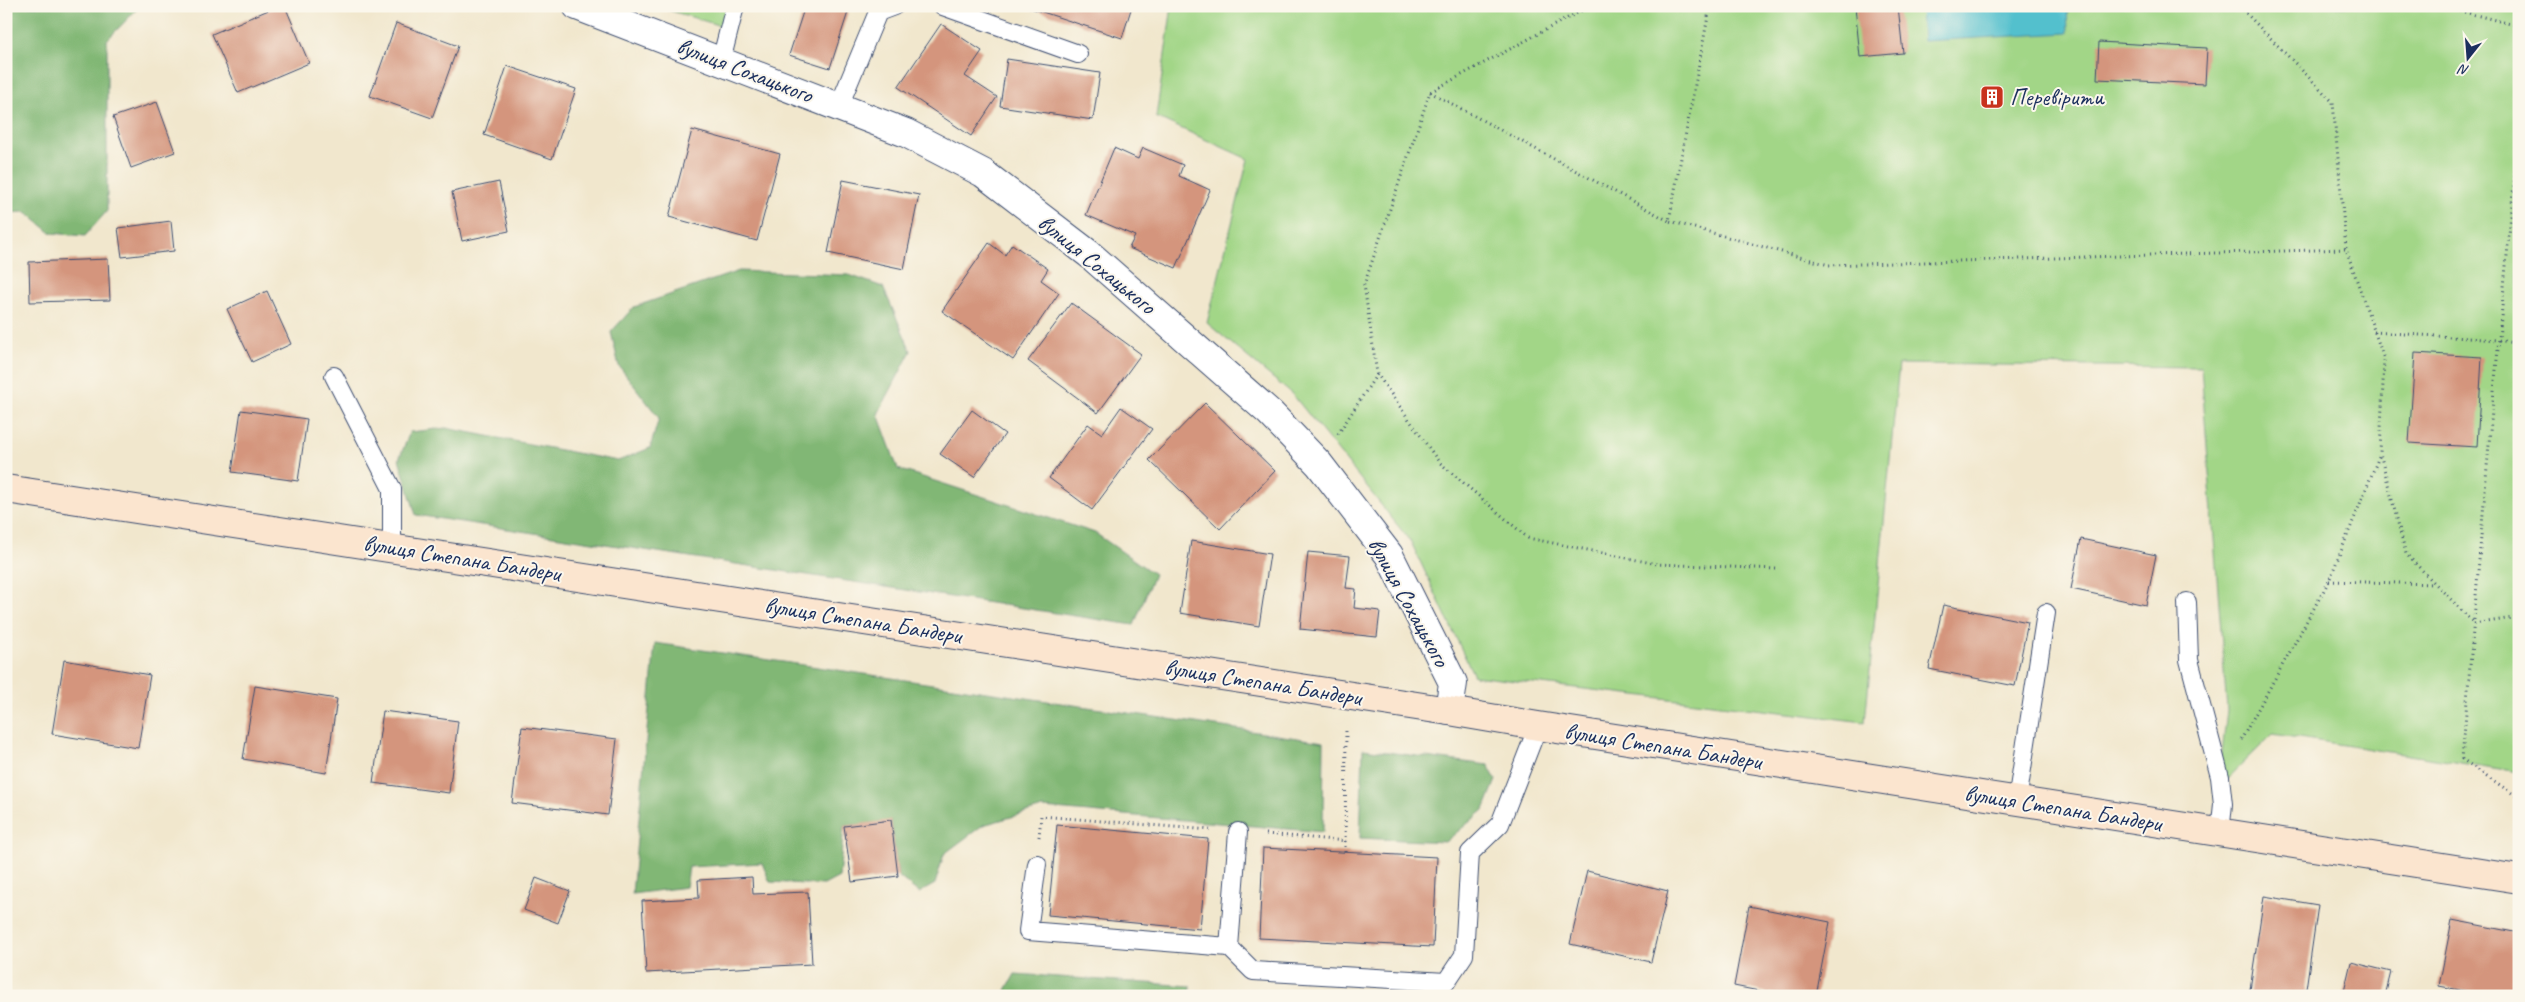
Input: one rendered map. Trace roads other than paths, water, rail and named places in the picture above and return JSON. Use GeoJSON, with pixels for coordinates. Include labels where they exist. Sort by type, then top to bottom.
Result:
{"type":"FeatureCollection","features":[{"type":"Feature","properties":{"kind":"main road","name":"вулиця Степана Бандери"},"geometry":{"type":"LineString","coordinates":[[6,489],[1449,710],[1538,726],[2519,879]]}},
{"type":"Feature","properties":{"kind":"street","name":"вулиця Сохацького"},"geometry":{"type":"LineString","coordinates":[[577,6],[906,132],[984,173],[1089,254],[1195,345],[1270,413],[1319,464],[1389,555],[1453,683],[1449,710]]}},
{"type":"Feature","properties":{"kind":"lane"},"geometry":{"type":"LineString","coordinates":[[722,61],[735,6]]}},
{"type":"Feature","properties":{"kind":"lane"},"geometry":{"type":"LineString","coordinates":[[839,106],[878,12],[894,6]]}},
{"type":"Feature","properties":{"kind":"lane"},"geometry":{"type":"LineString","coordinates":[[943,6],[1078,54]]}},
{"type":"Feature","properties":{"kind":"lane"},"geometry":{"type":"LineString","coordinates":[[334,376],[392,489],[392,547]]}},
{"type":"Feature","properties":{"kind":"lane"},"geometry":{"type":"LineString","coordinates":[[2187,602],[2189,660],[2220,777],[2223,804],[2220,833]]}},
{"type":"Feature","properties":{"kind":"lane"},"geometry":{"type":"LineString","coordinates":[[2017,801],[2046,613]]}},
{"type":"Feature","properties":{"kind":"lane"},"geometry":{"type":"LineString","coordinates":[[1037,864],[1028,931],[1229,947],[1253,971],[1446,982],[1464,955],[1470,853],[1500,824],[1538,726]]}},
{"type":"Feature","properties":{"kind":"lane"},"geometry":{"type":"LineString","coordinates":[[1229,947],[1238,832]]}},
{"type":"Feature","properties":{"kind":"water"},"geometry":{"type":"Polygon","coordinates":[[[1921,6],[2067,6],[2068,33],[1923,41],[1921,6]]]}},
{"type":"Feature","properties":{"kind":"place","name":"Перевірити"},"geometry":{"type":"Point","coordinates":[1992,97]}}]}
